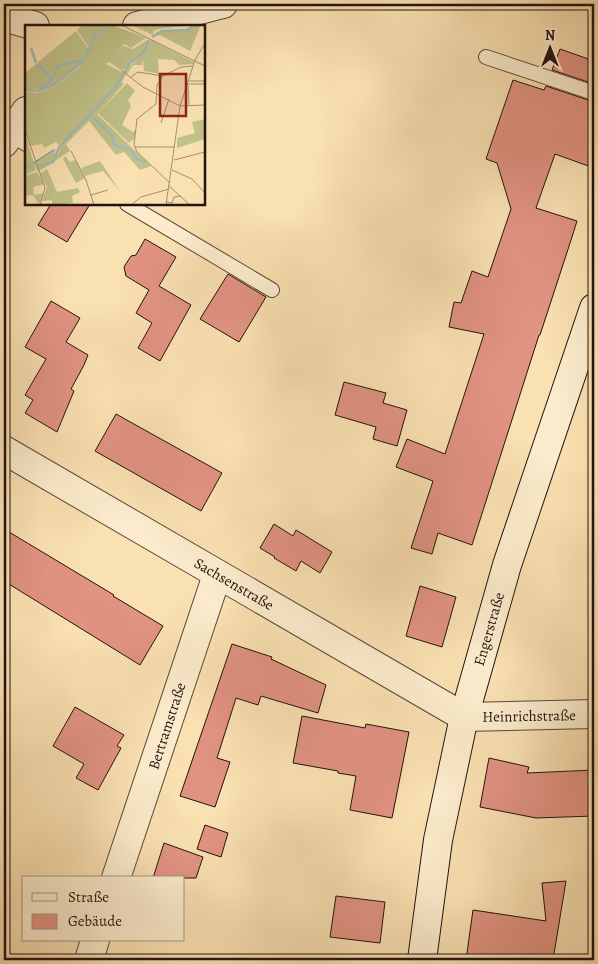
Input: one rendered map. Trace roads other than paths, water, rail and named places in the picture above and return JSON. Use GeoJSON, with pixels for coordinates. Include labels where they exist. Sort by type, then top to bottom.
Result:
{"type":"FeatureCollection","features":[{"type":"Feature","properties":{"kind":"street"},"geometry":{"type":"LineString","coordinates":[[141,25],[223,4]]}},
{"type":"Feature","properties":{"kind":"street"},"geometry":{"type":"LineString","coordinates":[[4,18],[31,25]]}},
{"type":"Feature","properties":{"kind":"street"},"geometry":{"type":"LineString","coordinates":[[13,140],[25,113]]}},
{"type":"Feature","properties":{"kind":"street","name":"Engerstraße"},"geometry":{"type":"LineString","coordinates":[[422,960],[438,840],[464,717],[507,565],[594,308]]}},
{"type":"Feature","properties":{"kind":"street","name":"Sachsenstraße"},"geometry":{"type":"LineString","coordinates":[[4,450],[464,717]]}},
{"type":"Feature","properties":{"kind":"street","name":"Bertramstraße"},"geometry":{"type":"LineString","coordinates":[[117,876],[217,575]]}},
{"type":"Feature","properties":{"kind":"street","name":"Heinrichstraße"},"geometry":{"type":"LineString","coordinates":[[464,717],[594,714]]}},
{"type":"Feature","properties":{"kind":"street"},"geometry":{"type":"LineString","coordinates":[[88,960],[94,942]]}},
{"type":"Feature","properties":{"kind":"lane"},"geometry":{"type":"LineString","coordinates":[[486,57],[594,93]]}},
{"type":"Feature","properties":{"kind":"lane"},"geometry":{"type":"LineString","coordinates":[[129,205],[272,290]]}}]}
